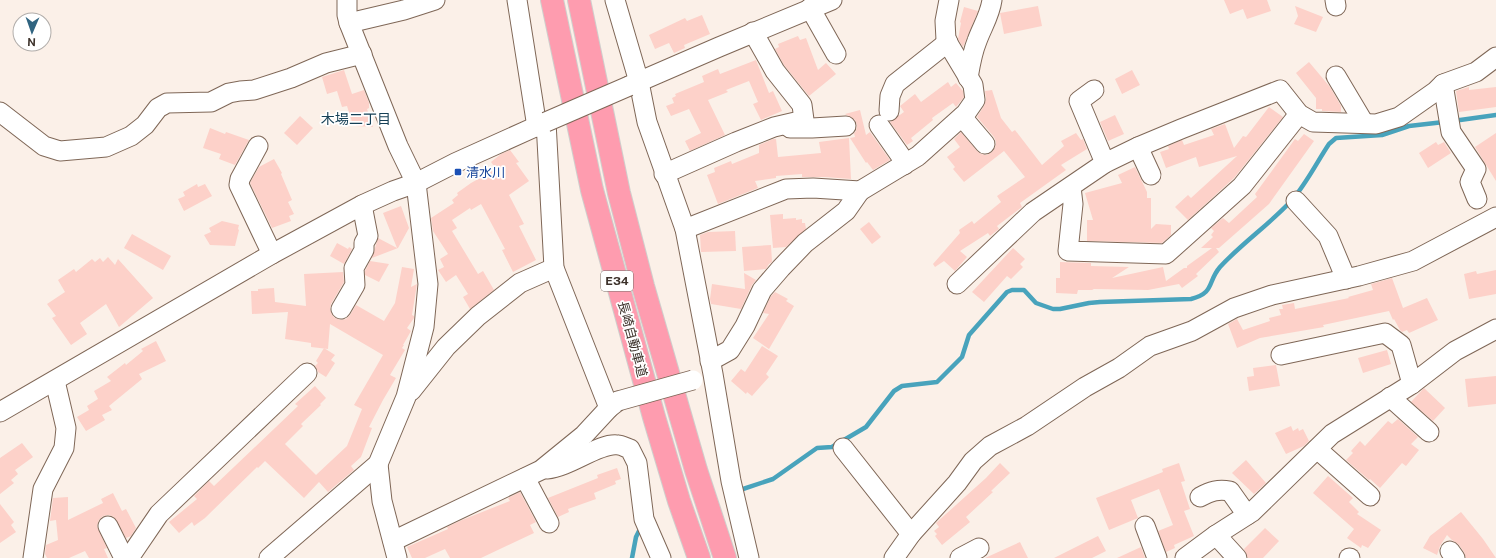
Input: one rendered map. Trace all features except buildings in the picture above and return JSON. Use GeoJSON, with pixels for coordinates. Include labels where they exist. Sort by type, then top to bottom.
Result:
{"type":"FeatureCollection","features":[{"type":"Feature","properties":{"kind":"highway","name":"長崎自動車道"},"geometry":{"type":"LineString","coordinates":[[552,0],[592,190],[654,417],[679,501],[699,558]]}},
{"type":"Feature","properties":{"kind":"highway","name":"長崎自動車道"},"geometry":{"type":"LineString","coordinates":[[579,0],[619,193],[641,279],[696,470],[725,558]]}},
{"type":"Feature","properties":{"kind":"street"},"geometry":{"type":"LineString","coordinates":[[269,558],[378,464],[406,398],[424,327],[428,284],[416,183],[398,146],[350,23],[347,15],[347,0]]}},
{"type":"Feature","properties":{"kind":"street"},"geometry":{"type":"LineString","coordinates":[[350,23],[404,10],[435,0]]}},
{"type":"Feature","properties":{"kind":"street"},"geometry":{"type":"LineString","coordinates":[[517,0],[541,124],[554,268],[613,405]]}},
{"type":"Feature","properties":{"kind":"street"},"geometry":{"type":"LineString","coordinates":[[615,0],[634,84],[664,174],[685,228],[731,481],[749,558]]}},
{"type":"Feature","properties":{"kind":"street"},"geometry":{"type":"LineString","coordinates":[[0,412],[272,254],[362,205],[392,191],[416,183],[455,163],[541,124],[752,32],[832,0]]}},
{"type":"Feature","properties":{"kind":"street"},"geometry":{"type":"LineString","coordinates":[[378,464],[382,501],[395,549],[533,474],[584,435],[613,405],[693,380],[711,367],[730,350],[745,326],[762,290],[780,268],[805,243],[846,211],[860,191],[918,156],[962,116],[975,100],[973,85],[948,42],[945,21],[949,0]]}},
{"type":"Feature","properties":{"kind":"street"},"geometry":{"type":"LineString","coordinates":[[968,78],[976,43],[988,17],[992,0]]}},
{"type":"Feature","properties":{"kind":"street"},"geometry":{"type":"LineString","coordinates":[[810,8],[836,54]]}},
{"type":"Feature","properties":{"kind":"street"},"geometry":{"type":"LineString","coordinates":[[664,174],[736,142],[774,128],[804,120],[802,105],[775,71],[752,32]]}},
{"type":"Feature","properties":{"kind":"street"},"geometry":{"type":"LineString","coordinates":[[904,165],[884,118],[890,96],[895,84],[948,42]]}},
{"type":"Feature","properties":{"kind":"street"},"geometry":{"type":"LineString","coordinates":[[0,112],[44,146],[60,151],[106,147],[131,136],[145,125],[158,108],[167,103],[211,102],[229,93],[254,90],[291,78],[326,63],[362,54]]}},
{"type":"Feature","properties":{"kind":"street"},"geometry":{"type":"LineString","coordinates":[[957,284],[1033,212],[1105,163],[1138,147],[1280,90],[1299,114],[1313,122],[1376,124],[1399,117],[1436,91],[1443,84],[1476,72],[1496,57]]}},
{"type":"Feature","properties":{"kind":"street"},"geometry":{"type":"LineString","coordinates":[[1336,76],[1364,124]]}},
{"type":"Feature","properties":{"kind":"street"},"geometry":{"type":"LineString","coordinates":[[1443,84],[1451,132],[1476,169],[1470,182],[1477,199]]}},
{"type":"Feature","properties":{"kind":"street"},"geometry":{"type":"LineString","coordinates":[[1094,90],[1079,101],[1105,163]]}},
{"type":"Feature","properties":{"kind":"street"},"geometry":{"type":"LineString","coordinates":[[1071,186],[1073,204],[1068,251],[1166,254],[1242,186],[1299,114]]}},
{"type":"Feature","properties":{"kind":"street"},"geometry":{"type":"LineString","coordinates":[[962,116],[985,144]]}},
{"type":"Feature","properties":{"kind":"street"},"geometry":{"type":"LineString","coordinates":[[774,128],[846,126]]}},
{"type":"Feature","properties":{"kind":"street"},"geometry":{"type":"LineString","coordinates":[[258,146],[240,179],[239,185],[272,254]]}},
{"type":"Feature","properties":{"kind":"street"},"geometry":{"type":"LineString","coordinates":[[1138,147],[1151,176]]}},
{"type":"Feature","properties":{"kind":"street"},"geometry":{"type":"LineString","coordinates":[[685,228],[786,189],[813,188],[860,191]]}},
{"type":"Feature","properties":{"kind":"street"},"geometry":{"type":"LineString","coordinates":[[1296,202],[1328,236],[1346,279]]}},
{"type":"Feature","properties":{"kind":"street"},"geometry":{"type":"LineString","coordinates":[[340,309],[355,285],[354,268],[364,250],[364,243],[368,236],[362,205]]}},
{"type":"Feature","properties":{"kind":"street"},"geometry":{"type":"LineString","coordinates":[[894,558],[910,534],[957,483],[973,461],[990,446],[1027,426],[1085,387],[1119,368],[1150,346],[1192,331],[1234,308],[1272,295],[1346,279],[1413,261],[1496,217]]}},
{"type":"Feature","properties":{"kind":"street"},"geometry":{"type":"LineString","coordinates":[[406,398],[446,347],[478,316],[520,284],[554,268]]}},
{"type":"Feature","properties":{"kind":"street"},"geometry":{"type":"LineString","coordinates":[[1185,558],[1216,535],[1252,512],[1332,434],[1412,384],[1455,351],[1496,329]]}},
{"type":"Feature","properties":{"kind":"street"},"geometry":{"type":"LineString","coordinates":[[1281,355],[1385,333],[1401,345],[1412,384]]}},
{"type":"Feature","properties":{"kind":"street"},"geometry":{"type":"LineString","coordinates":[[129,558],[159,514],[308,373]]}},
{"type":"Feature","properties":{"kind":"street"},"geometry":{"type":"LineString","coordinates":[[33,558],[43,489],[64,448],[66,428],[55,381]]}},
{"type":"Feature","properties":{"kind":"street"},"geometry":{"type":"LineString","coordinates":[[1390,397],[1429,432]]}},
{"type":"Feature","properties":{"kind":"street"},"geometry":{"type":"LineString","coordinates":[[533,474],[571,462],[606,445],[618,445],[630,449],[637,463],[644,519],[661,558]]}},
{"type":"Feature","properties":{"kind":"street"},"geometry":{"type":"LineString","coordinates":[[843,448],[910,534]]}},
{"type":"Feature","properties":{"kind":"street"},"geometry":{"type":"LineString","coordinates":[[1317,450],[1370,496]]}},
{"type":"Feature","properties":{"kind":"street"},"geometry":{"type":"LineString","coordinates":[[533,474],[548,523]]}},
{"type":"Feature","properties":{"kind":"street"},"geometry":{"type":"LineString","coordinates":[[1200,497],[1211,491],[1230,491],[1247,515]]}},
{"type":"Feature","properties":{"kind":"street"},"geometry":{"type":"LineString","coordinates":[[108,526],[124,558]]}},
{"type":"Feature","properties":{"kind":"street"},"geometry":{"type":"LineString","coordinates":[[1145,526],[1157,558]]}},
{"type":"Feature","properties":{"kind":"street"},"geometry":{"type":"LineString","coordinates":[[1216,535],[1237,558]]}},
{"type":"Feature","properties":{"kind":"street"},"geometry":{"type":"LineString","coordinates":[[960,558],[979,548]]}},
{"type":"Feature","properties":{"kind":"waterway"},"geometry":{"type":"LineString","coordinates":[[1453,121],[1496,115]]}},
{"type":"Feature","properties":{"kind":"waterway"},"geometry":{"type":"LineString","coordinates":[[737,491],[773,479],[817,448],[832,447],[866,427],[894,391],[902,386],[937,382],[962,357],[969,335],[1007,292],[1012,290],[1024,290],[1036,303],[1053,309],[1100,302],[1191,299],[1199,297],[1204,294],[1210,286],[1213,277],[1220,267],[1292,200],[1307,180],[1329,144],[1336,138],[1382,135],[1409,126],[1444,122]]}},
{"type":"Feature","properties":{"kind":"waterway"},"geometry":{"type":"LineString","coordinates":[[632,558],[636,537],[641,527]]}},
{"type":"Feature","properties":{"kind":"place","name":"清水川"},"geometry":{"type":"Point","coordinates":[458,172]}},
{"type":"Feature","properties":{"kind":"district","name":"木場二丁目"},"geometry":{"type":"Point","coordinates":[356,119]}}]}
